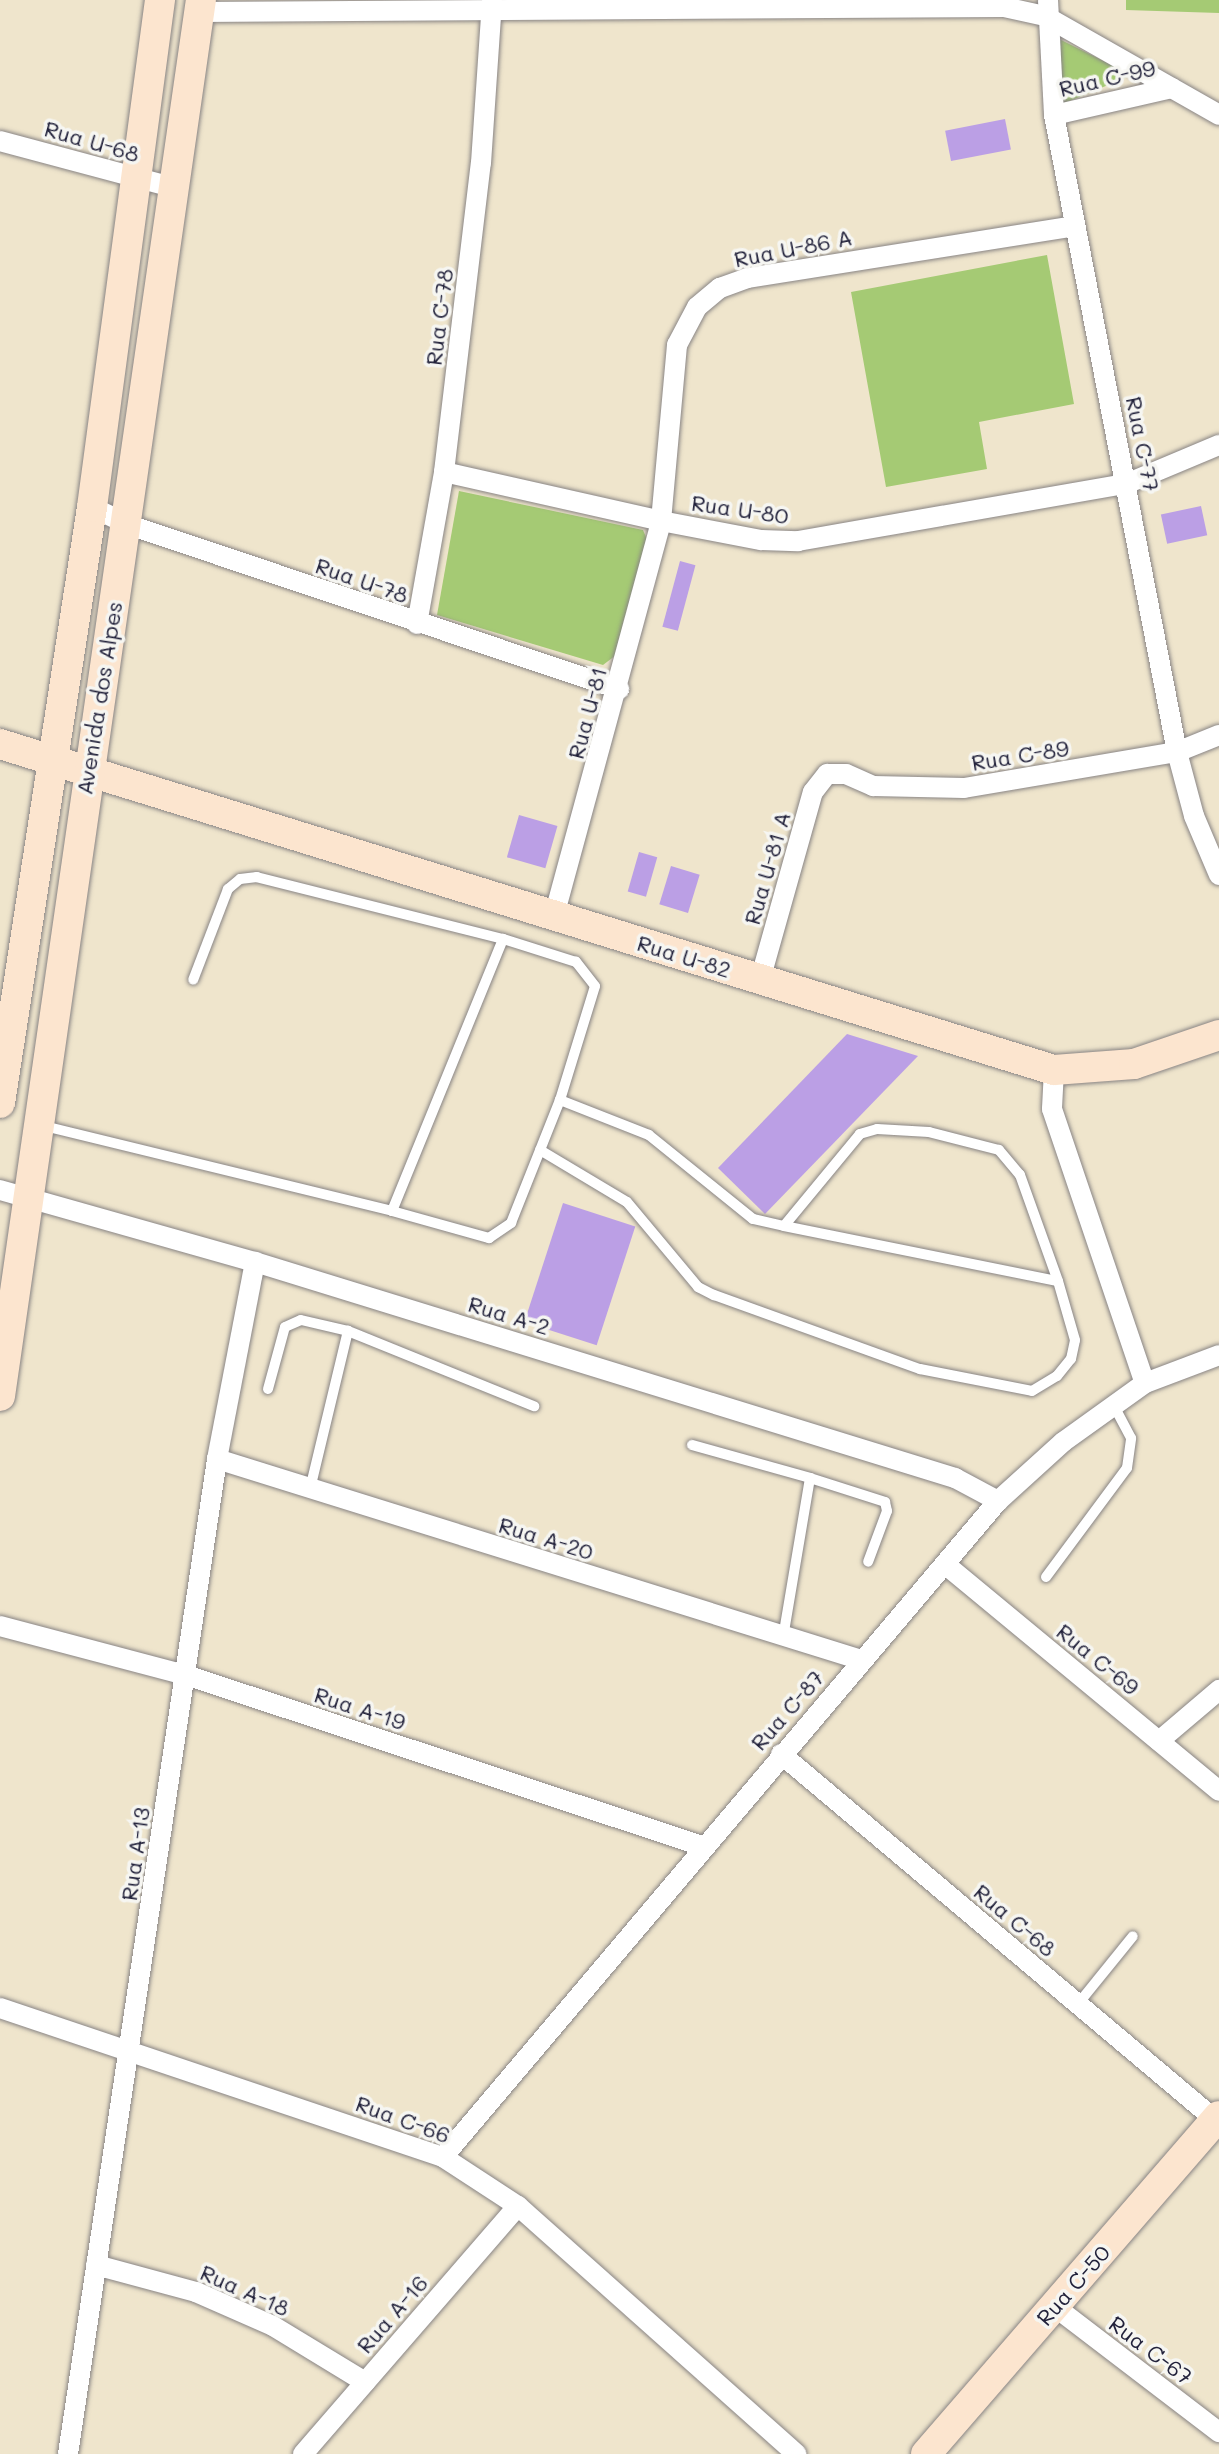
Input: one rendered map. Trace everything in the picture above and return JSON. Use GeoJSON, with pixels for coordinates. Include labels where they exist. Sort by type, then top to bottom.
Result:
{"type":"FeatureCollection","features":[{"type":"Feature","properties":{"kind":"main road","name":"Avenida dos Alpes"},"geometry":{"type":"LineString","coordinates":[[0,1103],[92,507],[160,0]]}},
{"type":"Feature","properties":{"kind":"main road","name":"Avenida dos Alpes"},"geometry":{"type":"LineString","coordinates":[[0,1396],[86,771],[129,525],[172,187],[200,6]]}},
{"type":"Feature","properties":{"kind":"main road","name":"Rua U-82"},"geometry":{"type":"LineString","coordinates":[[0,744],[1054,1070]]}},
{"type":"Feature","properties":{"kind":"main road"},"geometry":{"type":"LineString","coordinates":[[1054,1070],[1134,1064],[1219,1035]]}},
{"type":"Feature","properties":{"kind":"main road","name":"Rua C-50"},"geometry":{"type":"LineString","coordinates":[[926,2454],[1218,2120]]}},
{"type":"Feature","properties":{"kind":"street","name":"Rua C-99"},"geometry":{"type":"LineString","coordinates":[[200,6],[1046,8],[1219,115]]}},
{"type":"Feature","properties":{"kind":"street","name":"Rua C-78"},"geometry":{"type":"LineString","coordinates":[[417,624],[444,472],[481,163],[491,6]]}},
{"type":"Feature","properties":{"kind":"street","name":"Rua C-77"},"geometry":{"type":"LineString","coordinates":[[1046,8],[1054,115],[1177,752],[1194,816],[1219,875]]}},
{"type":"Feature","properties":{"kind":"street","name":"Rua C-99"},"geometry":{"type":"LineString","coordinates":[[1054,115],[1172,88]]}},
{"type":"Feature","properties":{"kind":"street","name":"Rua U-68"},"geometry":{"type":"LineString","coordinates":[[0,142],[172,187]]}},
{"type":"Feature","properties":{"kind":"street","name":"Rua U-86 A"},"geometry":{"type":"LineString","coordinates":[[661,521],[677,345],[697,307],[720,288],[747,278],[1075,226]]}},
{"type":"Feature","properties":{"kind":"street","name":"Rua U-80"},"geometry":{"type":"LineString","coordinates":[[444,472],[661,521],[761,540],[798,541],[1126,484],[1219,445]]}},
{"type":"Feature","properties":{"kind":"street","name":"Rua U-78"},"geometry":{"type":"LineString","coordinates":[[92,507],[129,525],[417,624],[619,689]]}},
{"type":"Feature","properties":{"kind":"street","name":"Rua U-81"},"geometry":{"type":"LineString","coordinates":[[554,916],[619,689],[661,521]]}},
{"type":"Feature","properties":{"kind":"street","name":"Rua C-89"},"geometry":{"type":"LineString","coordinates":[[827,774],[846,774],[873,786],[964,788],[1177,752],[1219,735]]}},
{"type":"Feature","properties":{"kind":"street","name":"Rua U-81 A"},"geometry":{"type":"LineString","coordinates":[[760,980],[813,792],[827,774]]}},
{"type":"Feature","properties":{"kind":"street"},"geometry":{"type":"LineString","coordinates":[[1054,1070],[1052,1109],[1145,1383]]}},
{"type":"Feature","properties":{"kind":"street","name":"Rua A-2"},"geometry":{"type":"LineString","coordinates":[[0,1190],[255,1262],[955,1478],[998,1501]]}},
{"type":"Feature","properties":{"kind":"street","name":"Rua A-13"},"geometry":{"type":"LineString","coordinates":[[68,2454],[217,1459],[255,1262]]}},
{"type":"Feature","properties":{"kind":"street","name":"Rua C-87"},"geometry":{"type":"LineString","coordinates":[[443,2157],[702,1846],[998,1501],[1063,1442],[1145,1383],[1219,1355]]}},
{"type":"Feature","properties":{"kind":"street","name":"Rua A-20"},"geometry":{"type":"LineString","coordinates":[[217,1459],[861,1660]]}},
{"type":"Feature","properties":{"kind":"street","name":"Rua C-69"},"geometry":{"type":"LineString","coordinates":[[946,1565],[1219,1791]]}},
{"type":"Feature","properties":{"kind":"street","name":"Rua A-19"},"geometry":{"type":"LineString","coordinates":[[0,1626],[186,1675],[702,1846]]}},
{"type":"Feature","properties":{"kind":"street"},"geometry":{"type":"LineString","coordinates":[[1159,1741],[1219,1690]]}},
{"type":"Feature","properties":{"kind":"street","name":"Rua C-68"},"geometry":{"type":"LineString","coordinates":[[781,1754],[1218,2120]]}},
{"type":"Feature","properties":{"kind":"street","name":"Rua C-66"},"geometry":{"type":"LineString","coordinates":[[0,2008],[131,2048],[443,2157],[518,2206],[796,2454]]}},
{"type":"Feature","properties":{"kind":"street","name":"Rua A-16"},"geometry":{"type":"LineString","coordinates":[[303,2454],[518,2206]]}},
{"type":"Feature","properties":{"kind":"street","name":"Rua A-18"},"geometry":{"type":"LineString","coordinates":[[96,2265],[196,2292],[273,2326],[365,2382]]}},
{"type":"Feature","properties":{"kind":"street","name":"Rua C-67"},"geometry":{"type":"LineString","coordinates":[[1054,2306],[1219,2432]]}},
{"type":"Feature","properties":{"kind":"lane"},"geometry":{"type":"LineString","coordinates":[[38,1125],[392,1211],[489,1238],[511,1223],[560,1100],[595,986],[576,962],[503,939],[257,877],[240,879],[228,889],[193,980]]}},
{"type":"Feature","properties":{"kind":"lane"},"geometry":{"type":"LineString","coordinates":[[392,1211],[503,939]]}},
{"type":"Feature","properties":{"kind":"lane"},"geometry":{"type":"LineString","coordinates":[[560,1100],[649,1135],[753,1219],[1058,1281]]}},
{"type":"Feature","properties":{"kind":"lane"},"geometry":{"type":"LineString","coordinates":[[540,1150],[627,1202],[698,1287],[920,1369],[1032,1391],[1057,1376],[1071,1359],[1075,1340],[1058,1281],[1011,1160],[999,1150],[929,1132],[877,1129],[860,1134],[784,1226]]}},
{"type":"Feature","properties":{"kind":"lane"},"geometry":{"type":"LineString","coordinates":[[268,1389],[285,1327],[292,1321],[348,1331],[534,1406]]}},
{"type":"Feature","properties":{"kind":"lane"},"geometry":{"type":"LineString","coordinates":[[310,1489],[348,1331]]}},
{"type":"Feature","properties":{"kind":"lane"},"geometry":{"type":"LineString","coordinates":[[1046,1577],[1127,1468],[1131,1438],[1114,1406]]}},
{"type":"Feature","properties":{"kind":"lane"},"geometry":{"type":"LineString","coordinates":[[692,1445],[885,1502],[887,1511],[868,1562]]}},
{"type":"Feature","properties":{"kind":"lane"},"geometry":{"type":"LineString","coordinates":[[783,1637],[810,1478]]}},
{"type":"Feature","properties":{"kind":"lane"},"geometry":{"type":"LineString","coordinates":[[1078,2004],[1133,1936]]}},
{"type":"Feature","properties":{"kind":"green space"},"geometry":{"type":"Polygon","coordinates":[[[1126,0],[1219,0],[1219,13],[1126,10],[1126,0]]]}},
{"type":"Feature","properties":{"kind":"green space"},"geometry":{"type":"Polygon","coordinates":[[[1053,36],[1132,75],[1060,105],[1053,36]]]}},
{"type":"Feature","properties":{"kind":"green space"},"geometry":{"type":"Polygon","coordinates":[[[1047,255],[1074,404],[979,422],[987,469],[886,487],[851,292],[1047,255]]]}},
{"type":"Feature","properties":{"kind":"green space"},"geometry":{"type":"Polygon","coordinates":[[[459,491],[643,530],[651,549],[620,652],[603,665],[437,615],[459,491]]]}},
{"type":"Feature","properties":{"kind":"building"},"geometry":{"type":"Polygon","coordinates":[[[1005,119],[1011,149],[951,161],[945,131],[1005,119]]]}},
{"type":"Feature","properties":{"kind":"building"},"geometry":{"type":"Polygon","coordinates":[[[1201,506],[1207,535],[1167,544],[1161,515],[1201,506]]]}},
{"type":"Feature","properties":{"kind":"building"},"geometry":{"type":"Polygon","coordinates":[[[680,561],[695,565],[678,631],[662,627],[680,561]]]}},
{"type":"Feature","properties":{"kind":"building"},"geometry":{"type":"Polygon","coordinates":[[[519,815],[557,826],[545,868],[507,857],[519,815]]]}},
{"type":"Feature","properties":{"kind":"building"},"geometry":{"type":"Polygon","coordinates":[[[639,852],[657,857],[646,897],[628,891],[639,852]]]}},
{"type":"Feature","properties":{"kind":"building"},"geometry":{"type":"Polygon","coordinates":[[[671,866],[700,875],[688,913],[659,904],[671,866]]]}},
{"type":"Feature","properties":{"kind":"building"},"geometry":{"type":"Polygon","coordinates":[[[847,1034],[918,1056],[765,1214],[718,1168],[847,1034]]]}},
{"type":"Feature","properties":{"kind":"building"},"geometry":{"type":"Polygon","coordinates":[[[563,1203],[635,1226],[597,1345],[524,1322],[563,1203]]]}}]}
